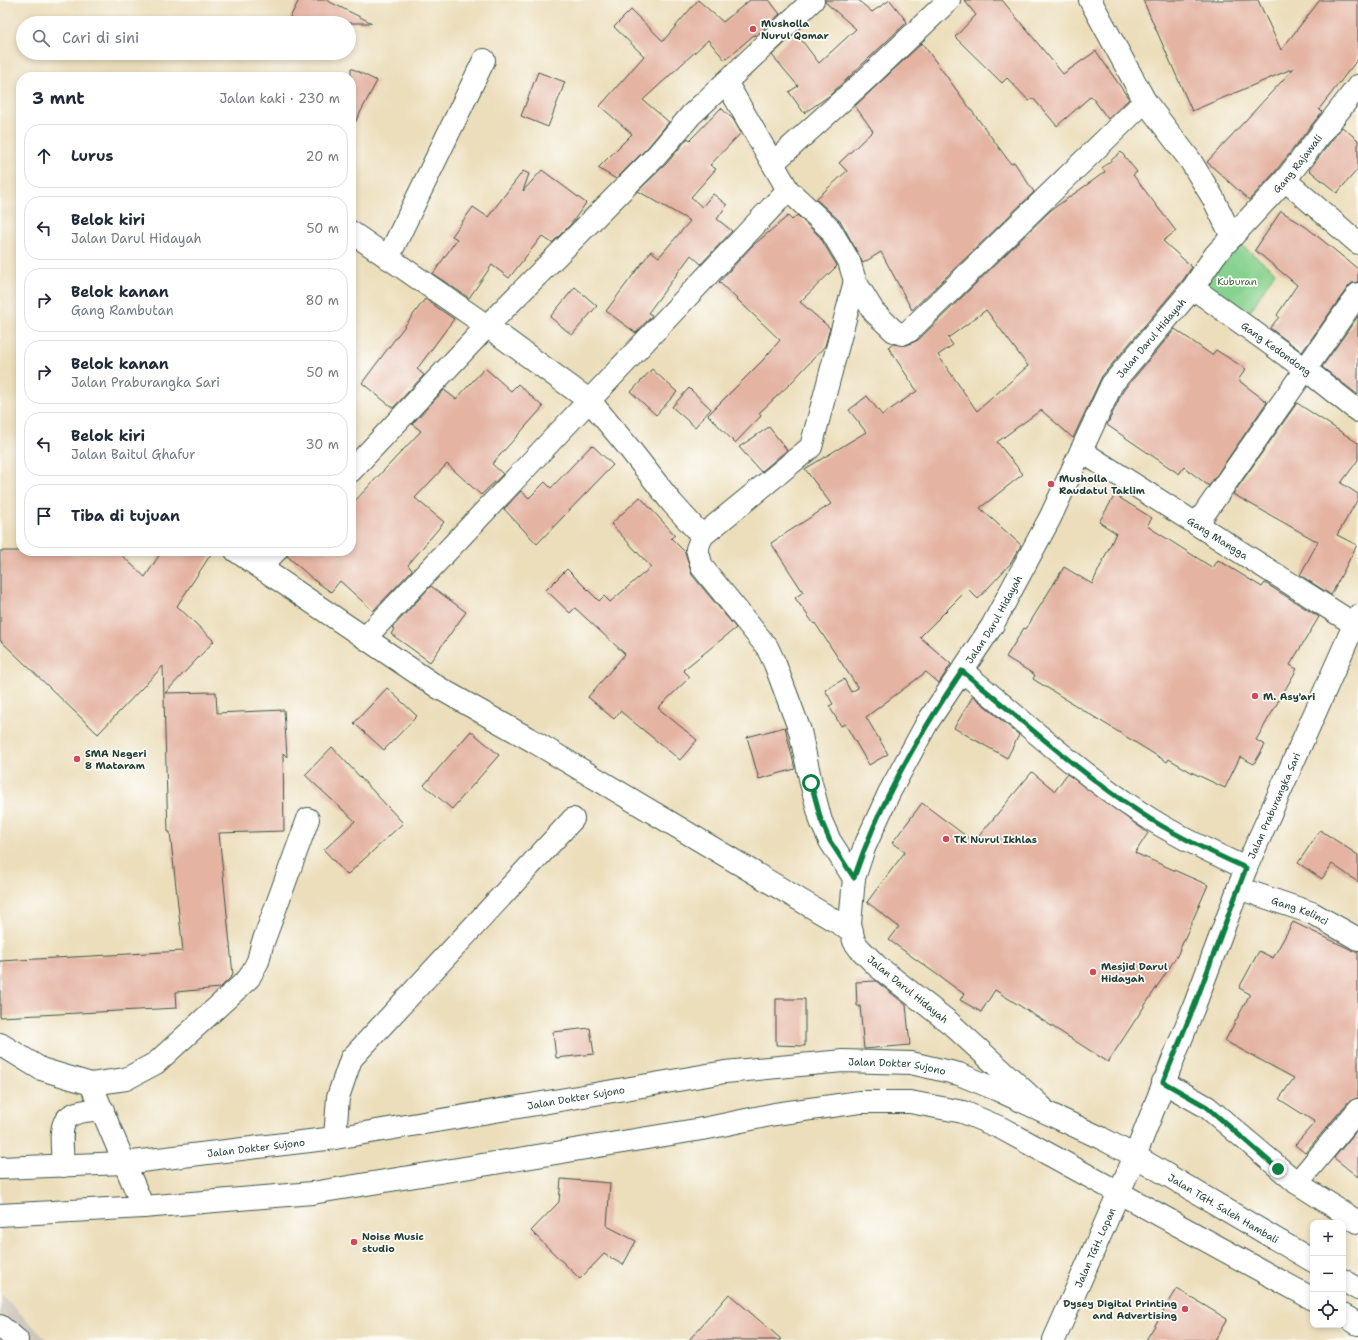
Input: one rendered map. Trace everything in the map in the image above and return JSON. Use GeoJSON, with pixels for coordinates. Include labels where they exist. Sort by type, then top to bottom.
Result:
{"type":"FeatureCollection","features":[{"type":"Feature","properties":{"kind":"main road"},"geometry":{"type":"LineString","coordinates":[[356,466],[487,326],[656,155],[691,115],[813,0]]}},
{"type":"Feature","properties":{"kind":"main road"},"geometry":{"type":"LineString","coordinates":[[773,163],[865,80],[949,0]]}},
{"type":"Feature","properties":{"kind":"main road"},"geometry":{"type":"LineString","coordinates":[[1090,0],[1145,101],[1190,160],[1213,198],[1232,237]]}},
{"type":"Feature","properties":{"kind":"main road"},"geometry":{"type":"LineString","coordinates":[[388,258],[484,60]]}},
{"type":"Feature","properties":{"kind":"main road"},"geometry":{"type":"LineString","coordinates":[[726,82],[788,190],[830,229],[849,261],[855,281],[885,324],[898,334],[908,332],[1145,101]]}},
{"type":"Feature","properties":{"kind":"main road","name":"Gang Rajawali"},"geometry":{"type":"LineString","coordinates":[[1232,237],[1285,180],[1358,86]]}},
{"type":"Feature","properties":{"kind":"main road"},"geometry":{"type":"LineString","coordinates":[[1285,180],[1358,243]]}},
{"type":"Feature","properties":{"kind":"main road"},"geometry":{"type":"LineString","coordinates":[[366,637],[590,402],[788,190]]}},
{"type":"Feature","properties":{"kind":"main road"},"geometry":{"type":"LineString","coordinates":[[356,236],[487,326],[590,402],[630,448],[672,503],[702,536]]}},
{"type":"Feature","properties":{"kind":"main road","name":"Jalan Darul Hidayah"},"geometry":{"type":"LineString","coordinates":[[1050,1114],[1023,1092],[950,1023],[862,951],[854,942],[850,918],[854,878],[864,848],[889,793],[927,723],[992,626],[1050,518],[1112,384],[1193,288],[1215,255],[1232,237]]}},
{"type":"Feature","properties":{"kind":"main road"},"geometry":{"type":"LineString","coordinates":[[854,878],[830,841],[821,820],[811,783],[800,731],[775,664],[767,647],[702,567],[697,549],[702,536],[811,447],[855,281]]}},
{"type":"Feature","properties":{"kind":"main road","name":"Gang Kedondong"},"geometry":{"type":"LineString","coordinates":[[1193,288],[1305,369],[1358,411]]}},
{"type":"Feature","properties":{"kind":"main road"},"geometry":{"type":"LineString","coordinates":[[1197,524],[1358,294]]}},
{"type":"Feature","properties":{"kind":"main road","name":"Gang Mangga"},"geometry":{"type":"LineString","coordinates":[[1081,451],[1197,524],[1356,620]]}},
{"type":"Feature","properties":{"kind":"main road"},"geometry":{"type":"LineString","coordinates":[[244,556],[366,637],[439,688],[533,741],[852,930]]}},
{"type":"Feature","properties":{"kind":"main road"},"geometry":{"type":"LineString","coordinates":[[260,567],[271,556]]}},
{"type":"Feature","properties":{"kind":"main road","name":"Jalan Praburangka Sari"},"geometry":{"type":"LineString","coordinates":[[1135,1156],[1195,1004],[1246,868],[1356,620]]}},
{"type":"Feature","properties":{"kind":"main road"},"geometry":{"type":"LineString","coordinates":[[962,671],[1108,790],[1142,814],[1177,835],[1246,868]]}},
{"type":"Feature","properties":{"kind":"main road"},"geometry":{"type":"LineString","coordinates":[[0,1044],[41,1069],[91,1084],[126,1079],[156,1063],[223,1004],[249,978],[258,961],[262,945],[308,819]]}},
{"type":"Feature","properties":{"kind":"main road"},"geometry":{"type":"LineString","coordinates":[[334,1138],[338,1098],[351,1059],[573,819]]}},
{"type":"Feature","properties":{"kind":"main road","name":"Gang Kelinci"},"geometry":{"type":"LineString","coordinates":[[1238,888],[1312,913],[1358,939]]}},
{"type":"Feature","properties":{"kind":"main road","name":"Jalan Dokter Sujono"},"geometry":{"type":"LineString","coordinates":[[0,1168],[124,1163],[334,1138],[725,1072],[843,1061],[911,1063],[959,1074],[1050,1114],[1135,1156]]}},
{"type":"Feature","properties":{"kind":"main road"},"geometry":{"type":"LineString","coordinates":[[1163,1082],[1207,1107],[1297,1183],[1358,1222]]}},
{"type":"Feature","properties":{"kind":"main road"},"geometry":{"type":"LineString","coordinates":[[91,1084],[143,1207]]}},
{"type":"Feature","properties":{"kind":"main road"},"geometry":{"type":"LineString","coordinates":[[0,1215],[143,1207],[312,1193],[708,1128],[775,1114],[860,1102],[910,1102],[962,1112],[1001,1128],[1310,1297]]}},
{"type":"Feature","properties":{"kind":"main road"},"geometry":{"type":"LineString","coordinates":[[63,1166],[61,1135],[64,1123],[71,1114],[83,1110],[102,1110]]}},
{"type":"Feature","properties":{"kind":"main road"},"geometry":{"type":"LineString","coordinates":[[1297,1183],[1358,1110]]}},
{"type":"Feature","properties":{"kind":"main road","name":"Jalan TGH. Lopan"},"geometry":{"type":"LineString","coordinates":[[1054,1340],[1135,1156]]}},
{"type":"Feature","properties":{"kind":"main road","name":"Jalan TGH. Saleh Hambali"},"geometry":{"type":"LineString","coordinates":[[1135,1156],[1310,1259]]}},
{"type":"Feature","properties":{"kind":"main road"},"geometry":{"type":"LineString","coordinates":[[1346,1282],[1358,1289]]}},
{"type":"Feature","properties":{"kind":"main road"},"geometry":{"type":"LineString","coordinates":[[1346,1317],[1358,1324]]}},
{"type":"Feature","properties":{"kind":"main road"},"geometry":{"type":"LineString","coordinates":[[0,1326],[17,1340]]}},
{"type":"Feature","properties":{"kind":"shaded area"},"geometry":{"type":"Polygon","coordinates":[[[0,1293],[47,1340],[0,1340],[0,1293]]]}},
{"type":"Feature","properties":{"kind":"green space","name":"Kuburan"},"geometry":{"type":"Polygon","coordinates":[[[1235,240],[1275,272],[1244,321],[1197,288],[1235,240]]]}},
{"type":"Feature","properties":{"kind":"building"},"geometry":{"type":"Polygon","coordinates":[[[299,0],[326,0],[372,23],[356,23],[356,16],[291,16],[299,0]]]}},
{"type":"Feature","properties":{"kind":"building"},"geometry":{"type":"Polygon","coordinates":[[[698,0],[723,22],[750,0],[769,0],[780,14],[756,36],[755,34],[725,60],[708,40],[643,100],[669,122],[648,147],[616,179],[598,168],[632,134],[600,106],[644,56],[614,27],[631,10],[663,41],[698,0]]]}},
{"type":"Feature","properties":{"kind":"building"},"geometry":{"type":"Polygon","coordinates":[[[825,0],[858,0],[872,12],[890,0],[907,22],[829,96],[804,113],[789,92],[798,86],[772,55],[796,33],[819,63],[856,29],[825,2],[825,0]]]}},
{"type":"Feature","properties":{"kind":"building"},"geometry":{"type":"Polygon","coordinates":[[[964,0],[1002,0],[1063,74],[1096,51],[1129,99],[1108,119],[1091,96],[1057,126],[1033,98],[1029,101],[1007,78],[1002,83],[955,37],[976,15],[964,0]]]}},
{"type":"Feature","properties":{"kind":"building"},"geometry":{"type":"Polygon","coordinates":[[[1143,0],[1258,0],[1281,50],[1320,0],[1358,0],[1358,59],[1319,109],[1322,112],[1275,172],[1249,200],[1207,162],[1294,68],[1192,111],[1143,0]]]}},
{"type":"Feature","properties":{"kind":"building"},"geometry":{"type":"Polygon","coordinates":[[[922,43],[1011,164],[1014,162],[1034,192],[912,310],[881,252],[863,263],[841,222],[816,199],[847,171],[839,163],[873,131],[855,106],[922,43]]]}},
{"type":"Feature","properties":{"kind":"building"},"geometry":{"type":"Polygon","coordinates":[[[351,68],[377,81],[356,121],[356,72],[351,72],[351,68]]]}},
{"type":"Feature","properties":{"kind":"building"},"geometry":{"type":"Polygon","coordinates":[[[538,72],[565,82],[548,127],[521,116],[538,72]]]}},
{"type":"Feature","properties":{"kind":"building"},"geometry":{"type":"Polygon","coordinates":[[[721,108],[733,119],[741,133],[710,165],[716,169],[691,197],[702,207],[713,194],[727,205],[717,219],[732,231],[701,264],[691,255],[648,313],[652,315],[650,318],[636,333],[606,311],[651,251],[659,257],[690,221],[638,191],[666,164],[688,138],[690,140],[721,108]]]}},
{"type":"Feature","properties":{"kind":"building"},"geometry":{"type":"Polygon","coordinates":[[[1342,127],[1358,140],[1358,169],[1337,193],[1309,170],[1342,127]]]}},
{"type":"Feature","properties":{"kind":"building"},"geometry":{"type":"Polygon","coordinates":[[[1121,152],[1137,172],[1133,175],[1176,231],[1163,241],[1192,267],[1183,280],[1102,376],[1073,438],[1041,410],[997,442],[1023,474],[980,508],[1021,545],[1011,563],[978,599],[968,589],[920,637],[951,664],[939,683],[926,672],[866,717],[888,754],[869,765],[845,724],[841,726],[829,706],[833,704],[825,690],[844,679],[851,692],[858,688],[815,623],[814,624],[795,598],[803,592],[771,543],[831,504],[805,469],[866,432],[849,410],[867,396],[882,415],[917,391],[888,347],[892,344],[907,345],[918,340],[1051,210],[1105,172],[1102,168],[1121,152]],[[986,310],[948,338],[953,345],[938,355],[977,411],[1028,366],[986,310]]]}},
{"type":"Feature","properties":{"kind":"building"},"geometry":{"type":"Polygon","coordinates":[[[542,170],[586,203],[571,224],[552,243],[542,236],[509,278],[492,265],[469,298],[433,274],[457,239],[452,236],[473,207],[488,217],[523,171],[529,174],[523,191],[542,170]]]}},
{"type":"Feature","properties":{"kind":"building"},"geometry":{"type":"Polygon","coordinates":[[[1281,211],[1306,227],[1358,269],[1358,282],[1352,283],[1348,287],[1302,352],[1270,328],[1279,317],[1277,315],[1297,285],[1255,250],[1281,211]]]}},
{"type":"Feature","properties":{"kind":"building"},"geometry":{"type":"Polygon","coordinates":[[[797,215],[820,237],[837,266],[800,302],[830,328],[825,346],[790,384],[759,413],[761,416],[735,443],[708,415],[763,360],[780,340],[719,282],[751,247],[788,216],[792,220],[797,215]]]}},
{"type":"Feature","properties":{"kind":"building"},"geometry":{"type":"Polygon","coordinates":[[[575,287],[597,306],[572,335],[550,317],[575,287]]]}},
{"type":"Feature","properties":{"kind":"building"},"geometry":{"type":"Polygon","coordinates":[[[425,299],[454,319],[417,369],[424,375],[393,408],[362,383],[425,299]]]}},
{"type":"Feature","properties":{"kind":"building"},"geometry":{"type":"Polygon","coordinates":[[[1358,316],[1358,395],[1322,367],[1358,316]]]}},
{"type":"Feature","properties":{"kind":"building"},"geometry":{"type":"Polygon","coordinates":[[[1175,329],[1212,355],[1216,350],[1246,369],[1238,380],[1267,402],[1209,486],[1184,467],[1179,474],[1107,425],[1123,391],[1175,329]]]}},
{"type":"Feature","properties":{"kind":"building"},"geometry":{"type":"Polygon","coordinates":[[[485,368],[511,391],[518,384],[543,407],[492,464],[503,474],[481,495],[447,464],[415,498],[444,522],[408,565],[412,570],[373,611],[340,581],[331,592],[314,580],[287,556],[356,556],[356,500],[421,431],[412,424],[444,390],[456,399],[485,368]]]}},
{"type":"Feature","properties":{"kind":"building"},"geometry":{"type":"Polygon","coordinates":[[[652,369],[677,392],[656,415],[631,392],[652,369]]]}},
{"type":"Feature","properties":{"kind":"building"},"geometry":{"type":"Polygon","coordinates":[[[689,388],[711,409],[695,427],[672,407],[689,388]]]}},
{"type":"Feature","properties":{"kind":"building"},"geometry":{"type":"Polygon","coordinates":[[[1297,403],[1358,443],[1358,460],[1341,483],[1358,494],[1358,499],[1337,535],[1357,545],[1331,595],[1300,575],[1318,542],[1233,494],[1297,403]]]}},
{"type":"Feature","properties":{"kind":"building"},"geometry":{"type":"Polygon","coordinates":[[[769,427],[787,450],[761,472],[739,447],[769,427]]]}},
{"type":"Feature","properties":{"kind":"building"},"geometry":{"type":"Polygon","coordinates":[[[592,445],[613,465],[537,544],[504,509],[521,491],[529,498],[545,482],[551,488],[592,445]]]}},
{"type":"Feature","properties":{"kind":"building"},"geometry":{"type":"Polygon","coordinates":[[[1115,495],[1152,518],[1147,526],[1213,568],[1218,560],[1262,587],[1265,583],[1319,617],[1290,665],[1297,669],[1256,740],[1265,745],[1254,764],[1240,757],[1225,788],[1191,772],[1169,759],[1167,762],[1033,679],[1035,675],[1006,657],[1024,628],[1026,629],[1064,567],[1092,584],[1116,533],[1099,522],[1115,495]]]}},
{"type":"Feature","properties":{"kind":"building"},"geometry":{"type":"Polygon","coordinates":[[[640,497],[675,535],[671,538],[685,552],[692,575],[736,628],[683,670],[690,677],[658,708],[697,740],[680,760],[620,711],[614,719],[588,697],[625,654],[575,608],[570,613],[546,590],[567,569],[599,601],[604,596],[610,602],[651,567],[611,524],[640,497]]]}},
{"type":"Feature","properties":{"kind":"building"},"geometry":{"type":"Polygon","coordinates":[[[0,551],[16,551],[16,556],[122,556],[145,577],[159,556],[210,556],[177,606],[214,641],[165,693],[216,692],[217,713],[284,710],[287,757],[283,753],[284,831],[219,833],[233,975],[220,988],[176,992],[177,1008],[0,1017],[0,961],[183,951],[170,832],[168,832],[163,666],[98,734],[0,640],[0,551]]]}},
{"type":"Feature","properties":{"kind":"building"},"geometry":{"type":"Polygon","coordinates":[[[431,586],[466,612],[430,662],[391,634],[394,629],[392,628],[431,586]]]}},
{"type":"Feature","properties":{"kind":"building"},"geometry":{"type":"Polygon","coordinates":[[[387,688],[417,716],[384,750],[354,723],[387,688]]]}},
{"type":"Feature","properties":{"kind":"building"},"geometry":{"type":"Polygon","coordinates":[[[973,696],[1019,735],[1007,758],[954,728],[973,696]]]}},
{"type":"Feature","properties":{"kind":"building"},"geometry":{"type":"Polygon","coordinates":[[[785,727],[795,769],[759,779],[747,737],[785,727]]]}},
{"type":"Feature","properties":{"kind":"building"},"geometry":{"type":"Polygon","coordinates":[[[471,731],[499,755],[452,809],[424,785],[471,731]]]}},
{"type":"Feature","properties":{"kind":"building"},"geometry":{"type":"Polygon","coordinates":[[[332,747],[403,823],[347,875],[324,850],[355,821],[305,775],[332,747]]]}},
{"type":"Feature","properties":{"kind":"building"},"geometry":{"type":"Polygon","coordinates":[[[1032,772],[1055,791],[1067,774],[1148,833],[1135,853],[1208,885],[1177,956],[1108,1062],[995,990],[981,1012],[960,1000],[964,994],[889,940],[899,927],[867,902],[905,852],[892,843],[922,803],[974,842],[1032,772]]]}},
{"type":"Feature","properties":{"kind":"building"},"geometry":{"type":"Polygon","coordinates":[[[1320,830],[1358,855],[1358,882],[1332,864],[1322,879],[1298,863],[1320,830]]]}},
{"type":"Feature","properties":{"kind":"building"},"geometry":{"type":"Polygon","coordinates":[[[1293,922],[1358,953],[1358,1098],[1348,1102],[1305,1153],[1295,1145],[1315,1122],[1279,1099],[1294,1078],[1225,1041],[1250,994],[1239,988],[1259,951],[1273,958],[1293,922]]]}},
{"type":"Feature","properties":{"kind":"building"},"geometry":{"type":"Polygon","coordinates":[[[876,981],[906,1005],[910,1045],[864,1049],[860,1006],[857,1006],[856,982],[876,981]]]}},
{"type":"Feature","properties":{"kind":"building"},"geometry":{"type":"Polygon","coordinates":[[[776,999],[805,999],[805,1046],[776,1045],[776,999]]]}},
{"type":"Feature","properties":{"kind":"building"},"geometry":{"type":"Polygon","coordinates":[[[590,1028],[594,1054],[556,1058],[553,1032],[590,1028]]]}},
{"type":"Feature","properties":{"kind":"building"},"geometry":{"type":"Polygon","coordinates":[[[1358,1129],[1358,1177],[1334,1158],[1358,1129]]]}},
{"type":"Feature","properties":{"kind":"building"},"geometry":{"type":"Polygon","coordinates":[[[561,1179],[610,1183],[607,1226],[636,1241],[623,1265],[604,1254],[580,1279],[531,1231],[559,1202],[561,1179]]]}},
{"type":"Feature","properties":{"kind":"building"},"geometry":{"type":"Polygon","coordinates":[[[1177,1289],[1227,1319],[1215,1340],[1146,1340],[1177,1289]]]}},
{"type":"Feature","properties":{"kind":"building"},"geometry":{"type":"Polygon","coordinates":[[[729,1294],[782,1340],[689,1340],[729,1294]]]}},
{"type":"Feature","properties":{"kind":"place","name":"Musholla Nurul Qomar"},"geometry":{"type":"Point","coordinates":[753,29]}},
{"type":"Feature","properties":{"kind":"place","name":"Musholla Raudatul Taklim"},"geometry":{"type":"Point","coordinates":[1051,484]}},
{"type":"Feature","properties":{"kind":"place","name":"M. Asy'ari"},"geometry":{"type":"Point","coordinates":[1255,696]}},
{"type":"Feature","properties":{"kind":"place","name":"SMA Negeri 8 Mataram"},"geometry":{"type":"Point","coordinates":[77,759]}},
{"type":"Feature","properties":{"kind":"place","name":"TK Nurul Ikhlas"},"geometry":{"type":"Point","coordinates":[946,839]}},
{"type":"Feature","properties":{"kind":"place","name":"Mesjid Darul Hidayah"},"geometry":{"type":"Point","coordinates":[1093,972]}},
{"type":"Feature","properties":{"kind":"place","name":"Noise Music studio"},"geometry":{"type":"Point","coordinates":[354,1242]}},
{"type":"Feature","properties":{"kind":"place","name":"Dysey Digital Printing and Advertising"},"geometry":{"type":"Point","coordinates":[1185,1309]}},
{"type":"Feature","properties":{"kind":"route"},"geometry":{"type":"LineString","coordinates":[[811,783],[821,820],[830,841],[854,878],[864,848],[889,793],[927,723],[962,671],[1108,790],[1142,814],[1177,835],[1246,868],[1195,1004],[1163,1082],[1207,1107],[1244,1141],[1278,1169]]}}]}
